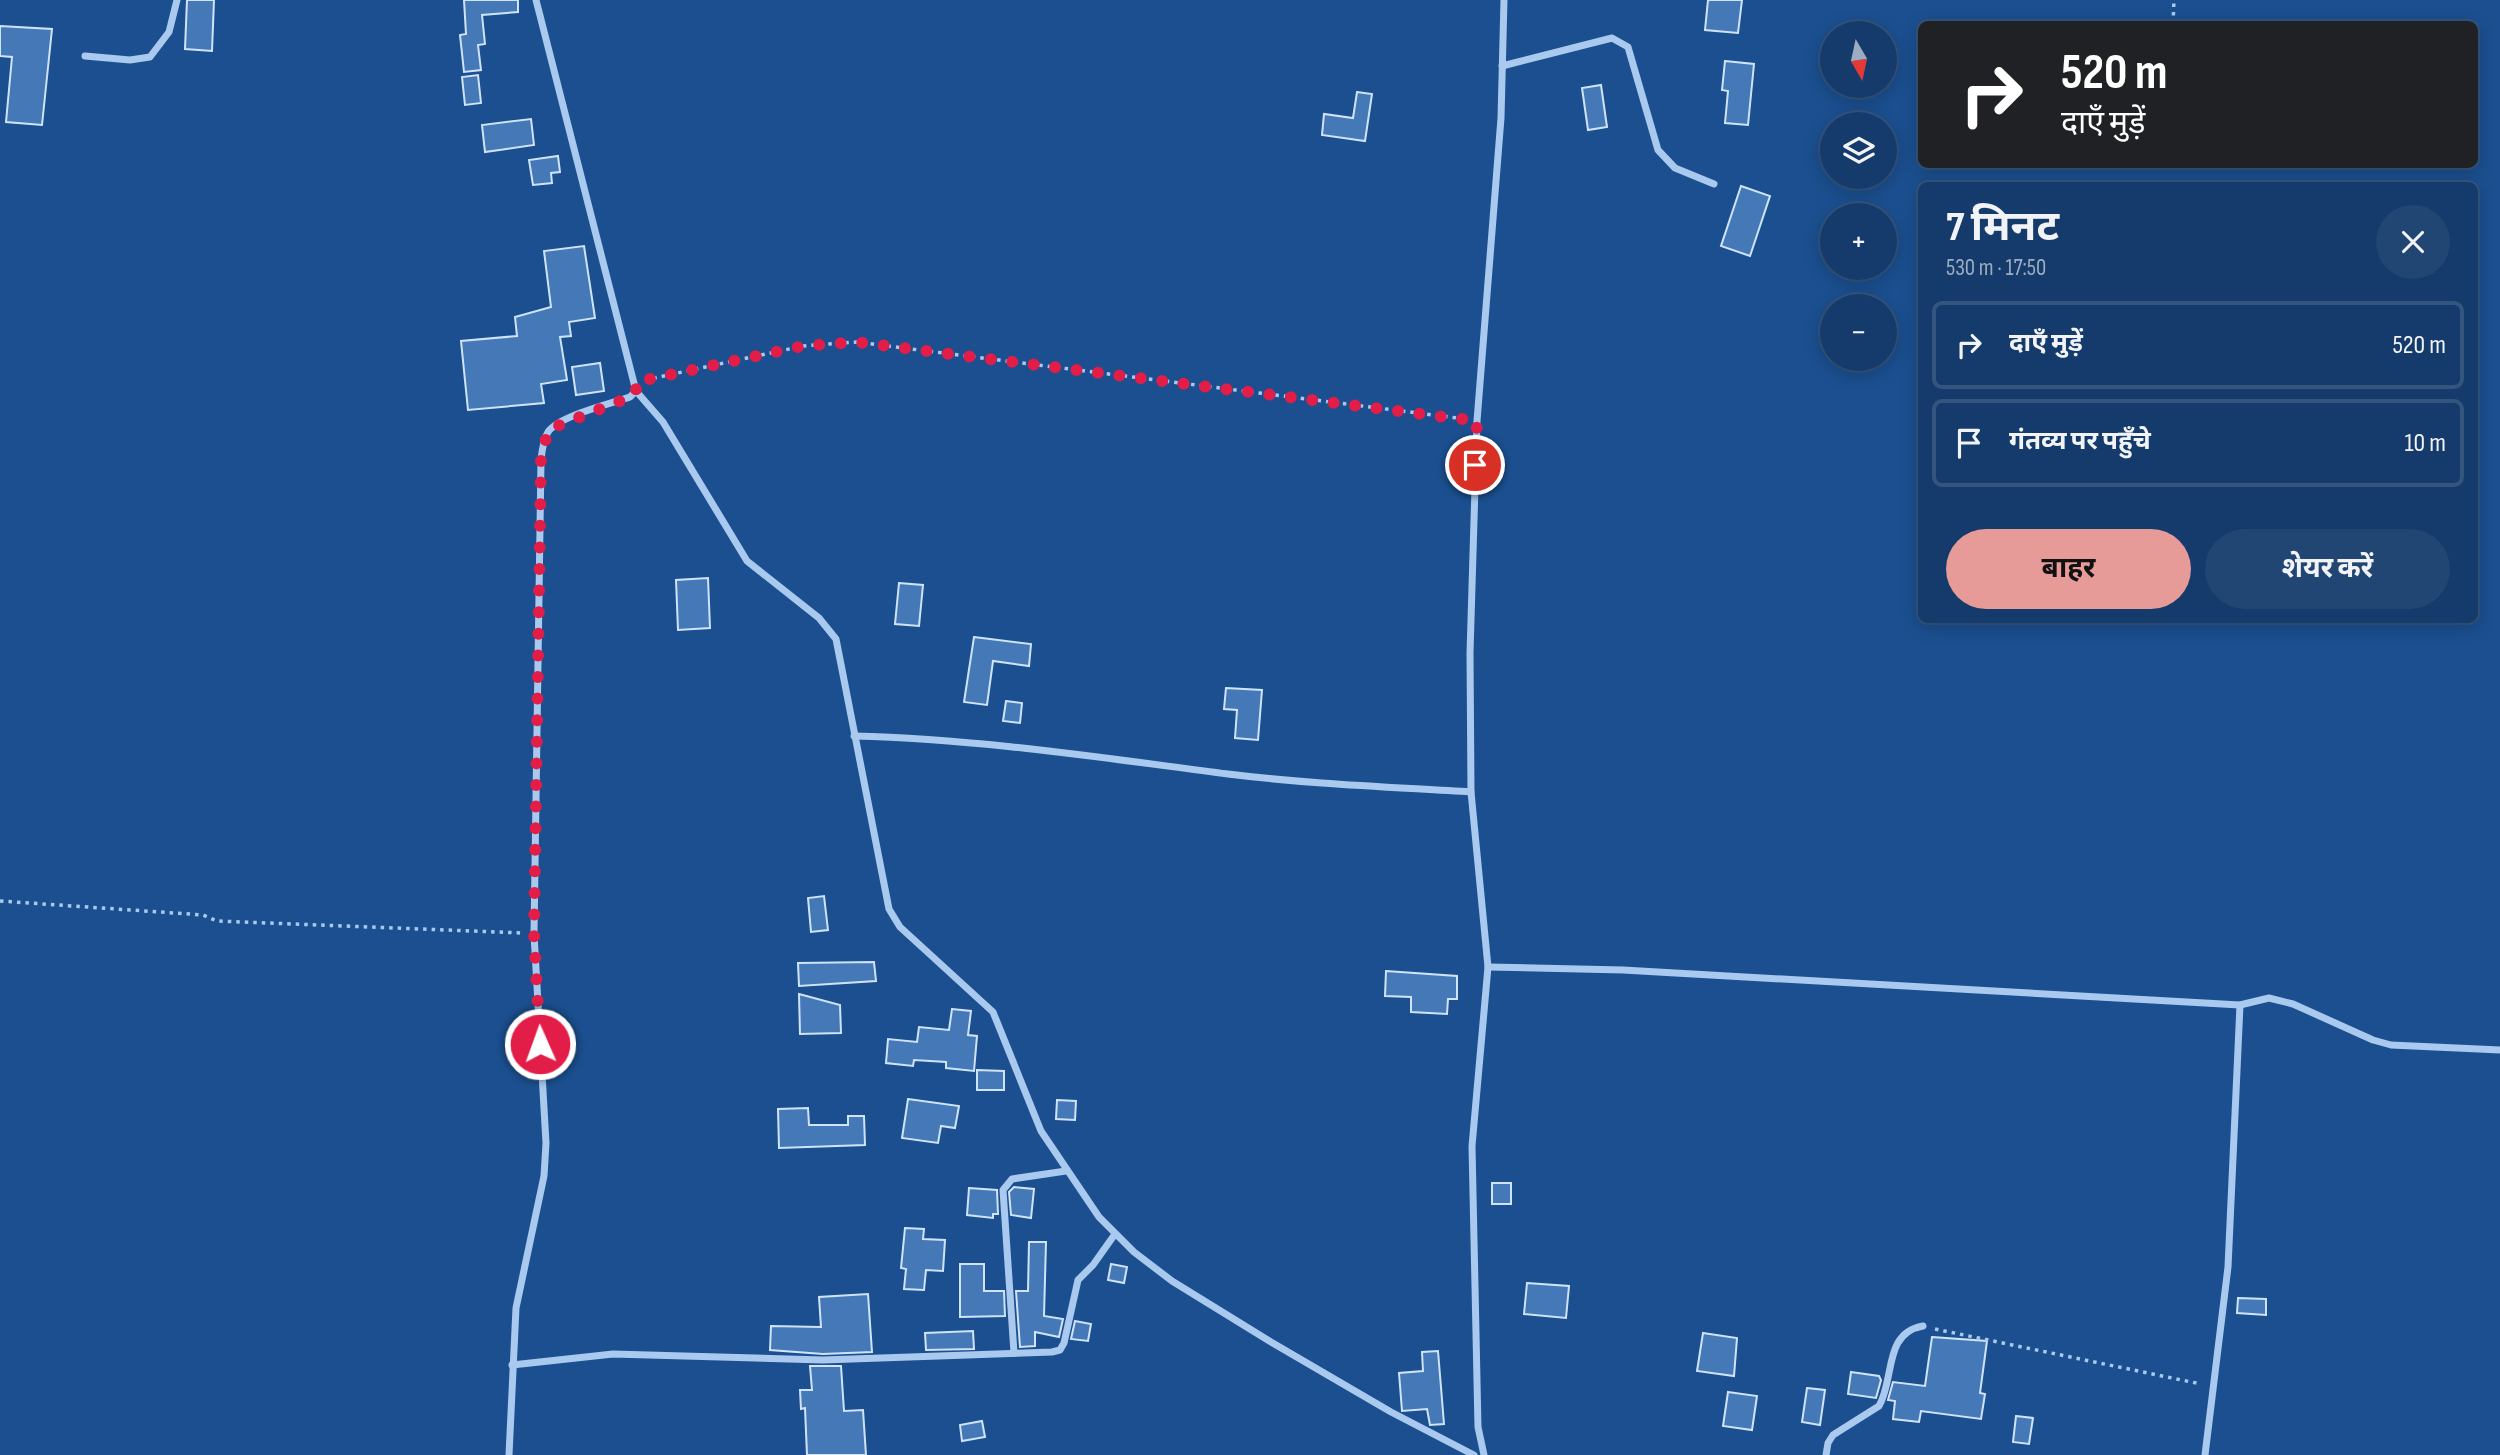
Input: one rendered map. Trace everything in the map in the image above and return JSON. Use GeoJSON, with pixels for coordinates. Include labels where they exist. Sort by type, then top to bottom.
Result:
{"type":"FeatureCollection","features":[{"type":"Feature","properties":{"kind":"street"},"geometry":{"type":"LineString","coordinates":[[85,56],[130,60],[150,57],[169,32],[177,0]]}},
{"type":"Feature","properties":{"kind":"street"},"geometry":{"type":"LineString","coordinates":[[536,0],[636,387],[663,422],[747,561],[830,628],[836,639],[893,919],[993,1012],[1041,1131],[1099,1217],[1115,1234],[1154,1269],[1271,1342],[1391,1412],[1474,1455]]}},
{"type":"Feature","properties":{"kind":"street"},"geometry":{"type":"LineString","coordinates":[[1484,1455],[1478,1427],[1472,1146],[1489,967],[1471,792],[1470,653],[1477,421],[1504,0]]}},
{"type":"Feature","properties":{"kind":"street"},"geometry":{"type":"LineString","coordinates":[[1502,58],[1612,38],[1621,40],[1628,47],[1658,150],[1675,168],[1714,184]]}},
{"type":"Feature","properties":{"kind":"street"},"geometry":{"type":"LineString","coordinates":[[509,1455],[516,1308],[544,1176],[546,1132],[534,934],[543,446],[547,434],[563,420],[630,397],[636,387]]}},
{"type":"Feature","properties":{"kind":"street"},"geometry":{"type":"LineString","coordinates":[[854,736],[939,738],[1085,753],[1254,777],[1471,792]]}},
{"type":"Feature","properties":{"kind":"street"},"geometry":{"type":"LineString","coordinates":[[1489,967],[1623,970],[2240,1005],[2269,998],[2293,1004],[2372,1040],[2391,1045],[2500,1049]]}},
{"type":"Feature","properties":{"kind":"street"},"geometry":{"type":"LineString","coordinates":[[2205,1455],[2228,1267],[2240,1005]]}},
{"type":"Feature","properties":{"kind":"street"},"geometry":{"type":"LineString","coordinates":[[1014,1353],[1003,1190],[1012,1179],[1066,1171]]}},
{"type":"Feature","properties":{"kind":"street"},"geometry":{"type":"LineString","coordinates":[[512,1365],[613,1354],[823,1360],[1059,1350],[1078,1280],[1093,1265],[1115,1234]]}},
{"type":"Feature","properties":{"kind":"street"},"geometry":{"type":"LineString","coordinates":[[1826,1455],[1833,1435],[1879,1406],[1895,1345],[1911,1328],[1923,1326]]}},
{"type":"Feature","properties":{"kind":"path"},"geometry":{"type":"LineString","coordinates":[[2173,21],[2174,0]]}},
{"type":"Feature","properties":{"kind":"path"},"geometry":{"type":"LineString","coordinates":[[636,387],[803,346],[856,342],[1477,421]]}},
{"type":"Feature","properties":{"kind":"path"},"geometry":{"type":"LineString","coordinates":[[0,901],[204,915],[217,921],[534,934]]}},
{"type":"Feature","properties":{"kind":"path"},"geometry":{"type":"LineString","coordinates":[[1923,1326],[2214,1387]]}},
{"type":"Feature","properties":{"kind":"building"},"geometry":{"type":"Polygon","coordinates":[[[187,0],[214,0],[212,51],[185,49],[187,0]]]}},
{"type":"Feature","properties":{"kind":"building"},"geometry":{"type":"Polygon","coordinates":[[[464,0],[518,0],[518,12],[482,15],[485,44],[478,45],[481,70],[464,72],[460,35],[466,34],[464,0]]]}},
{"type":"Feature","properties":{"kind":"building"},"geometry":{"type":"Polygon","coordinates":[[[1708,0],[1742,0],[1738,33],[1705,30],[1708,0]]]}},
{"type":"Feature","properties":{"kind":"building"},"geometry":{"type":"Polygon","coordinates":[[[0,26],[52,29],[42,125],[6,122],[12,57],[0,56],[0,26]]]}},
{"type":"Feature","properties":{"kind":"building"},"geometry":{"type":"Polygon","coordinates":[[[1725,61],[1754,64],[1748,125],[1725,123],[1728,91],[1722,90],[1725,61]]]}},
{"type":"Feature","properties":{"kind":"building"},"geometry":{"type":"Polygon","coordinates":[[[478,75],[481,103],[465,105],[462,77],[478,75]]]}},
{"type":"Feature","properties":{"kind":"building"},"geometry":{"type":"Polygon","coordinates":[[[1601,85],[1607,127],[1588,130],[1582,88],[1601,85]]]}},
{"type":"Feature","properties":{"kind":"building"},"geometry":{"type":"Polygon","coordinates":[[[1357,92],[1372,94],[1365,141],[1322,135],[1324,114],[1353,118],[1357,92]]]}},
{"type":"Feature","properties":{"kind":"building"},"geometry":{"type":"Polygon","coordinates":[[[531,119],[534,145],[485,152],[482,125],[531,119]]]}},
{"type":"Feature","properties":{"kind":"building"},"geometry":{"type":"Polygon","coordinates":[[[558,156],[560,172],[551,173],[552,183],[533,185],[529,160],[558,156]]]}},
{"type":"Feature","properties":{"kind":"building"},"geometry":{"type":"Polygon","coordinates":[[[1741,186],[1770,196],[1750,256],[1721,246],[1741,186]]]}},
{"type":"Feature","properties":{"kind":"building"},"geometry":{"type":"Polygon","coordinates":[[[584,246],[595,318],[569,322],[571,336],[560,337],[567,380],[541,384],[544,403],[468,410],[461,341],[517,336],[515,317],[551,307],[544,251],[584,246]]]}},
{"type":"Feature","properties":{"kind":"building"},"geometry":{"type":"Polygon","coordinates":[[[600,363],[604,391],[576,395],[572,367],[600,363]]]}},
{"type":"Feature","properties":{"kind":"building"},"geometry":{"type":"Polygon","coordinates":[[[708,578],[710,628],[678,630],[676,580],[708,578]]]}},
{"type":"Feature","properties":{"kind":"building"},"geometry":{"type":"Polygon","coordinates":[[[899,583],[923,585],[919,626],[895,624],[899,583]]]}},
{"type":"Feature","properties":{"kind":"building"},"geometry":{"type":"Polygon","coordinates":[[[974,637],[1031,644],[1029,666],[993,661],[987,705],[964,702],[974,637]]]}},
{"type":"Feature","properties":{"kind":"building"},"geometry":{"type":"Polygon","coordinates":[[[1226,688],[1262,690],[1258,740],[1235,738],[1237,710],[1224,709],[1226,688]]]}},
{"type":"Feature","properties":{"kind":"building"},"geometry":{"type":"Polygon","coordinates":[[[1006,701],[1022,703],[1020,723],[1003,721],[1006,701]]]}},
{"type":"Feature","properties":{"kind":"building"},"geometry":{"type":"Polygon","coordinates":[[[824,896],[828,930],[811,932],[808,898],[824,896]]]}},
{"type":"Feature","properties":{"kind":"building"},"geometry":{"type":"Polygon","coordinates":[[[874,962],[876,981],[799,986],[798,963],[874,962]]]}},
{"type":"Feature","properties":{"kind":"building"},"geometry":{"type":"Polygon","coordinates":[[[1386,971],[1457,976],[1457,999],[1448,999],[1447,1014],[1411,1012],[1411,997],[1385,996],[1386,971]]]}},
{"type":"Feature","properties":{"kind":"building"},"geometry":{"type":"Polygon","coordinates":[[[799,994],[840,1005],[841,1033],[800,1034],[799,994]]]}},
{"type":"Feature","properties":{"kind":"building"},"geometry":{"type":"Polygon","coordinates":[[[952,1009],[971,1011],[968,1035],[977,1036],[974,1071],[946,1068],[946,1062],[914,1060],[913,1066],[886,1063],[888,1039],[917,1042],[919,1027],[949,1030],[952,1009]]]}},
{"type":"Feature","properties":{"kind":"building"},"geometry":{"type":"Polygon","coordinates":[[[977,1070],[1004,1071],[1004,1090],[977,1090],[977,1070]]]}},
{"type":"Feature","properties":{"kind":"building"},"geometry":{"type":"Polygon","coordinates":[[[908,1099],[959,1106],[955,1128],[941,1126],[938,1143],[902,1138],[908,1099]]]}},
{"type":"Feature","properties":{"kind":"building"},"geometry":{"type":"Polygon","coordinates":[[[1057,1100],[1076,1101],[1075,1120],[1056,1119],[1057,1100]]]}},
{"type":"Feature","properties":{"kind":"building"},"geometry":{"type":"Polygon","coordinates":[[[808,1108],[809,1125],[848,1125],[848,1116],[864,1116],[865,1145],[779,1148],[778,1109],[808,1108]]]}},
{"type":"Feature","properties":{"kind":"building"},"geometry":{"type":"Polygon","coordinates":[[[1492,1183],[1511,1183],[1511,1204],[1492,1204],[1492,1183]]]}},
{"type":"Feature","properties":{"kind":"building"},"geometry":{"type":"Polygon","coordinates":[[[1014,1187],[1034,1189],[1031,1218],[1011,1215],[1009,1192],[1014,1187]]]}},
{"type":"Feature","properties":{"kind":"building"},"geometry":{"type":"Polygon","coordinates":[[[969,1188],[997,1190],[998,1214],[993,1214],[993,1218],[967,1215],[969,1188]]]}},
{"type":"Feature","properties":{"kind":"building"},"geometry":{"type":"Polygon","coordinates":[[[905,1228],[924,1229],[923,1239],[945,1240],[943,1271],[926,1270],[924,1290],[904,1289],[906,1269],[901,1268],[905,1228]]]}},
{"type":"Feature","properties":{"kind":"building"},"geometry":{"type":"Polygon","coordinates":[[[1029,1242],[1046,1242],[1044,1316],[1063,1319],[1059,1337],[1035,1332],[1035,1346],[1020,1347],[1016,1291],[1028,1291],[1029,1242]]]}},
{"type":"Feature","properties":{"kind":"building"},"geometry":{"type":"Polygon","coordinates":[[[960,1264],[984,1264],[984,1291],[1004,1291],[1005,1316],[960,1317],[960,1264]]]}},
{"type":"Feature","properties":{"kind":"building"},"geometry":{"type":"Polygon","coordinates":[[[1111,1264],[1127,1267],[1124,1283],[1108,1280],[1111,1264]]]}},
{"type":"Feature","properties":{"kind":"building"},"geometry":{"type":"Polygon","coordinates":[[[1527,1283],[1569,1286],[1566,1318],[1524,1314],[1527,1283]]]}},
{"type":"Feature","properties":{"kind":"building"},"geometry":{"type":"Polygon","coordinates":[[[868,1294],[872,1352],[823,1354],[770,1350],[771,1326],[821,1327],[819,1297],[868,1294]]]}},
{"type":"Feature","properties":{"kind":"building"},"geometry":{"type":"Polygon","coordinates":[[[2238,1298],[2266,1299],[2266,1315],[2237,1313],[2238,1298]]]}},
{"type":"Feature","properties":{"kind":"building"},"geometry":{"type":"Polygon","coordinates":[[[1075,1321],[1091,1324],[1088,1341],[1071,1339],[1075,1321]]]}},
{"type":"Feature","properties":{"kind":"building"},"geometry":{"type":"Polygon","coordinates":[[[973,1331],[974,1349],[926,1350],[925,1333],[973,1331]]]}},
{"type":"Feature","properties":{"kind":"building"},"geometry":{"type":"Polygon","coordinates":[[[1703,1333],[1737,1338],[1734,1376],[1697,1371],[1703,1333]]]}},
{"type":"Feature","properties":{"kind":"building"},"geometry":{"type":"Polygon","coordinates":[[[1932,1337],[1987,1341],[1980,1393],[1985,1394],[1981,1419],[1921,1411],[1919,1422],[1893,1419],[1895,1401],[1888,1400],[1893,1382],[1925,1386],[1932,1337]]]}},
{"type":"Feature","properties":{"kind":"building"},"geometry":{"type":"Polygon","coordinates":[[[1438,1351],[1444,1424],[1430,1425],[1427,1409],[1402,1411],[1399,1373],[1423,1371],[1422,1352],[1438,1351]]]}},
{"type":"Feature","properties":{"kind":"building"},"geometry":{"type":"Polygon","coordinates":[[[810,1366],[841,1366],[844,1411],[863,1410],[866,1455],[807,1455],[805,1408],[801,1409],[800,1390],[812,1390],[810,1366]]]}},
{"type":"Feature","properties":{"kind":"building"},"geometry":{"type":"Polygon","coordinates":[[[1851,1372],[1879,1376],[1881,1380],[1876,1398],[1848,1394],[1851,1372]]]}},
{"type":"Feature","properties":{"kind":"building"},"geometry":{"type":"Polygon","coordinates":[[[1807,1388],[1825,1390],[1820,1425],[1802,1422],[1807,1388]]]}},
{"type":"Feature","properties":{"kind":"building"},"geometry":{"type":"Polygon","coordinates":[[[1728,1392],[1757,1396],[1752,1430],[1723,1426],[1728,1392]]]}},
{"type":"Feature","properties":{"kind":"building"},"geometry":{"type":"Polygon","coordinates":[[[2016,1416],[2033,1418],[2029,1444],[2013,1442],[2016,1416]]]}},
{"type":"Feature","properties":{"kind":"building"},"geometry":{"type":"Polygon","coordinates":[[[982,1421],[985,1437],[962,1441],[960,1425],[982,1421]]]}},
{"type":"Feature","properties":{"kind":"route"},"geometry":{"type":"LineString","coordinates":[[540,1044],[534,934],[541,460],[547,434],[563,420],[630,397],[636,391],[636,382],[803,346],[856,342],[1477,421],[1475,465]]}}]}
